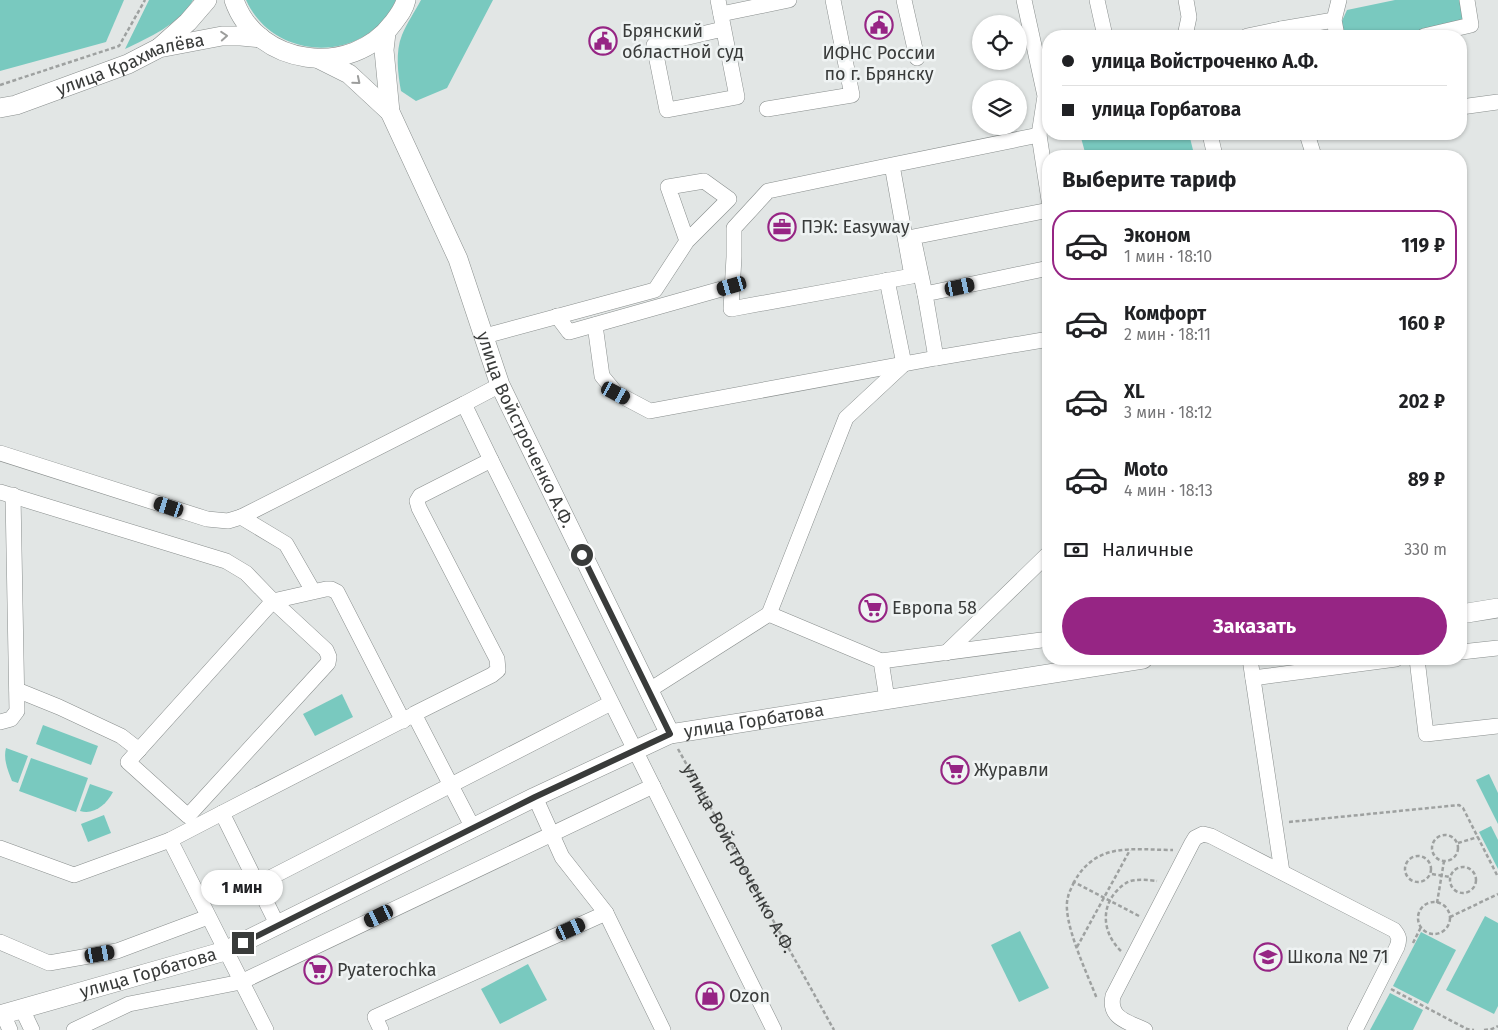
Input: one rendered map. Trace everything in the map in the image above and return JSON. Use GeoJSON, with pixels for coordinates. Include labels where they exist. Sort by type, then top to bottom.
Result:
{"type":"FeatureCollection","features":[{"type":"Feature","properties":{"kind":"main road"},"geometry":{"type":"LineString","coordinates":[[159,48],[188,22],[207,0]]}},
{"type":"Feature","properties":{"kind":"main road","name":"улица Крахмалёва"},"geometry":{"type":"LineString","coordinates":[[234,0],[247,23],[262,38],[288,54],[319,59],[346,56],[367,47],[386,32],[404,9],[406,0]]}},
{"type":"Feature","properties":{"kind":"main road"},"geometry":{"type":"LineString","coordinates":[[386,32],[384,50],[390,112]]}},
{"type":"Feature","properties":{"kind":"main road","name":"улица Крахмалёва"},"geometry":{"type":"LineString","coordinates":[[0,108],[16,105],[128,64],[159,48],[222,36],[262,38]]}},
{"type":"Feature","properties":{"kind":"main road"},"geometry":{"type":"LineString","coordinates":[[319,59],[349,74],[390,112]]}},
{"type":"Feature","properties":{"kind":"main road","name":"улица Войстроченко А.Ф."},"geometry":{"type":"LineString","coordinates":[[390,112],[458,259],[500,384],[670,734]]}},
{"type":"Feature","properties":{"kind":"main road"},"geometry":{"type":"LineString","coordinates":[[1467,613],[1498,608]]}},
{"type":"Feature","properties":{"kind":"main road","name":"улица Горбатова"},"geometry":{"type":"LineString","coordinates":[[4,1020],[22,1008],[225,951],[535,797],[670,734],[887,699],[1076,665]]}},
{"type":"Feature","properties":{"kind":"street"},"geometry":{"type":"LineString","coordinates":[[721,14],[737,97],[667,110],[654,45],[721,14],[789,0]]}},
{"type":"Feature","properties":{"kind":"street"},"geometry":{"type":"LineString","coordinates":[[768,109],[852,95],[833,0]]}},
{"type":"Feature","properties":{"kind":"street"},"geometry":{"type":"LineString","coordinates":[[904,0],[917,58]]}},
{"type":"Feature","properties":{"kind":"street"},"geometry":{"type":"LineString","coordinates":[[1024,0],[1042,82]]}},
{"type":"Feature","properties":{"kind":"street"},"geometry":{"type":"LineString","coordinates":[[1097,0],[1104,30]]}},
{"type":"Feature","properties":{"kind":"street"},"geometry":{"type":"LineString","coordinates":[[1186,0],[1189,17],[1186,30]]}},
{"type":"Feature","properties":{"kind":"street"},"geometry":{"type":"LineString","coordinates":[[1450,30],[1471,25],[1467,0]]}},
{"type":"Feature","properties":{"kind":"street"},"geometry":{"type":"LineString","coordinates":[[1336,30],[1334,20],[1342,1]]}},
{"type":"Feature","properties":{"kind":"street"},"geometry":{"type":"LineString","coordinates":[[1294,30],[1334,20]]}},
{"type":"Feature","properties":{"kind":"street"},"geometry":{"type":"LineString","coordinates":[[1467,106],[1498,102]]}},
{"type":"Feature","properties":{"kind":"street"},"geometry":{"type":"LineString","coordinates":[[1042,115],[1039,134],[1042,154]]}},
{"type":"Feature","properties":{"kind":"street"},"geometry":{"type":"LineString","coordinates":[[892,165],[912,276],[731,309],[734,228],[768,191],[1039,134]]}},
{"type":"Feature","properties":{"kind":"street"},"geometry":{"type":"LineString","coordinates":[[936,358],[913,237],[1042,211]]}},
{"type":"Feature","properties":{"kind":"street"},"geometry":{"type":"LineString","coordinates":[[485,336],[655,290],[686,241]]}},
{"type":"Feature","properties":{"kind":"street"},"geometry":{"type":"LineString","coordinates":[[925,294],[1042,269]]}},
{"type":"Feature","properties":{"kind":"street"},"geometry":{"type":"LineString","coordinates":[[887,280],[904,364]]}},
{"type":"Feature","properties":{"kind":"street"},"geometry":{"type":"LineString","coordinates":[[557,316],[569,332],[732,286]]}},
{"type":"Feature","properties":{"kind":"street"},"geometry":{"type":"LineString","coordinates":[[595,325],[602,376],[616,393],[650,411],[1042,340]]}},
{"type":"Feature","properties":{"kind":"street"},"geometry":{"type":"LineString","coordinates":[[648,691],[769,614],[846,418],[904,364]]}},
{"type":"Feature","properties":{"kind":"street"},"geometry":{"type":"LineString","coordinates":[[0,453],[207,520],[228,521],[241,517],[500,384]]}},
{"type":"Feature","properties":{"kind":"street"},"geometry":{"type":"LineString","coordinates":[[464,404],[774,1030]]}},
{"type":"Feature","properties":{"kind":"street"},"geometry":{"type":"LineString","coordinates":[[190,822],[222,813],[492,675],[498,670],[497,659],[417,500],[420,496],[491,460]]}},
{"type":"Feature","properties":{"kind":"street"},"geometry":{"type":"LineString","coordinates":[[0,722],[12,719],[17,711],[6,494],[226,561],[246,573],[326,650],[329,657],[328,663],[190,822],[170,840],[74,875],[0,848]]}},
{"type":"Feature","properties":{"kind":"street"},"geometry":{"type":"LineString","coordinates":[[241,517],[286,544],[313,591]]}},
{"type":"Feature","properties":{"kind":"street"},"geometry":{"type":"LineString","coordinates":[[946,652],[1042,560]]}},
{"type":"Feature","properties":{"kind":"street"},"geometry":{"type":"LineString","coordinates":[[190,822],[128,762],[273,601],[313,591],[332,589],[337,592],[408,717],[452,786],[473,828]]}},
{"type":"Feature","properties":{"kind":"street"},"geometry":{"type":"LineString","coordinates":[[769,614],[881,661],[1042,640]]}},
{"type":"Feature","properties":{"kind":"street"},"geometry":{"type":"LineString","coordinates":[[1467,651],[1498,648]]}},
{"type":"Feature","properties":{"kind":"street"},"geometry":{"type":"LineString","coordinates":[[881,661],[887,699]]}},
{"type":"Feature","properties":{"kind":"street"},"geometry":{"type":"LineString","coordinates":[[1251,665],[1282,872]]}},
{"type":"Feature","properties":{"kind":"street"},"geometry":{"type":"LineString","coordinates":[[1253,678],[1351,665]]}},
{"type":"Feature","properties":{"kind":"street"},"geometry":{"type":"LineString","coordinates":[[1418,665],[1426,734],[1498,726]]}},
{"type":"Feature","properties":{"kind":"street"},"geometry":{"type":"LineString","coordinates":[[17,690],[121,736],[139,750]]}},
{"type":"Feature","properties":{"kind":"street"},"geometry":{"type":"LineString","coordinates":[[258,884],[611,703]]}},
{"type":"Feature","properties":{"kind":"street"},"geometry":{"type":"LineString","coordinates":[[74,1030],[129,1004],[241,982],[653,786]]}},
{"type":"Feature","properties":{"kind":"street"},"geometry":{"type":"LineString","coordinates":[[535,797],[562,857],[606,913],[663,1030]]}},
{"type":"Feature","properties":{"kind":"street"},"geometry":{"type":"LineString","coordinates":[[222,813],[278,926]]}},
{"type":"Feature","properties":{"kind":"street"},"geometry":{"type":"LineString","coordinates":[[1144,1030],[1120,1018],[1113,1012],[1111,1005],[1113,996],[1188,850],[1195,838],[1203,834],[1211,836],[1282,872],[1394,930],[1398,934],[1400,940],[1354,1030]]}},
{"type":"Feature","properties":{"kind":"street"},"geometry":{"type":"LineString","coordinates":[[170,840],[266,1030]]}},
{"type":"Feature","properties":{"kind":"street"},"geometry":{"type":"LineString","coordinates":[[381,1030],[375,1018],[606,913]]}},
{"type":"Feature","properties":{"kind":"street"},"geometry":{"type":"LineString","coordinates":[[0,942],[49,963],[117,951],[208,917]]}},
{"type":"Feature","properties":{"kind":"street"},"geometry":{"type":"LineString","coordinates":[[22,1008],[32,1030]]}},
{"type":"Feature","properties":{"kind":"path"},"geometry":{"type":"LineString","coordinates":[[0,85],[119,46],[145,0]]}},
{"type":"Feature","properties":{"kind":"path","name":"улица Войстроченко А.Ф."},"geometry":{"type":"LineString","coordinates":[[670,734],[834,1030]]}},
{"type":"Feature","properties":{"kind":"path"},"geometry":{"type":"LineString","coordinates":[[1274,824],[1459,805],[1464,808],[1498,877]]}},
{"type":"Feature","properties":{"kind":"path"},"geometry":{"type":"LineString","coordinates":[[1444,835],[1452,837],[1458,848],[1452,859],[1444,861],[1439,860],[1432,850],[1433,841],[1444,835]]}},
{"type":"Feature","properties":{"kind":"path"},"geometry":{"type":"LineString","coordinates":[[1457,844],[1478,837]]}},
{"type":"Feature","properties":{"kind":"path"},"geometry":{"type":"LineString","coordinates":[[1099,1003],[1077,947],[1067,915],[1068,898],[1080,871],[1097,857],[1115,849],[1188,850]]}},
{"type":"Feature","properties":{"kind":"path"},"geometry":{"type":"LineString","coordinates":[[1077,947],[1130,850]]}},
{"type":"Feature","properties":{"kind":"path"},"geometry":{"type":"LineString","coordinates":[[1413,857],[1426,858],[1431,865],[1431,874],[1426,880],[1413,882],[1405,871],[1407,863],[1413,857]]}},
{"type":"Feature","properties":{"kind":"path"},"geometry":{"type":"LineString","coordinates":[[1437,902],[1444,861]]}},
{"type":"Feature","properties":{"kind":"path"},"geometry":{"type":"LineString","coordinates":[[1466,867],[1473,872],[1476,880],[1470,891],[1462,893],[1453,890],[1450,877],[1454,870],[1466,867]]}},
{"type":"Feature","properties":{"kind":"path"},"geometry":{"type":"LineString","coordinates":[[1431,874],[1450,877]]}},
{"type":"Feature","properties":{"kind":"path"},"geometry":{"type":"LineString","coordinates":[[1132,959],[1110,939],[1106,927],[1105,914],[1109,900],[1127,882],[1156,880],[1170,887]]}},
{"type":"Feature","properties":{"kind":"path"},"geometry":{"type":"LineString","coordinates":[[1074,882],[1151,922]]}},
{"type":"Feature","properties":{"kind":"path"},"geometry":{"type":"LineString","coordinates":[[1450,917],[1498,894]]}},
{"type":"Feature","properties":{"kind":"path"},"geometry":{"type":"LineString","coordinates":[[1437,902],[1446,908],[1450,917],[1450,922],[1444,930],[1434,934],[1425,931],[1419,922],[1420,912],[1427,904],[1437,902]]}},
{"type":"Feature","properties":{"kind":"path"},"geometry":{"type":"LineString","coordinates":[[1379,983],[1467,1029],[1474,1030]]}},
{"type":"Feature","properties":{"kind":"path"},"geometry":{"type":"LineString","coordinates":[[1484,1030],[1498,1026]]}},
{"type":"Feature","properties":{"kind":"shaded area"},"geometry":{"type":"Polygon","coordinates":[[[0,0],[124,0],[106,42],[0,71],[0,0]]]}},
{"type":"Feature","properties":{"kind":"shaded area"},"geometry":{"type":"Polygon","coordinates":[[[149,0],[193,0],[187,9],[172,23],[125,49],[149,0]]]}},
{"type":"Feature","properties":{"kind":"shaded area"},"geometry":{"type":"Polygon","coordinates":[[[246,0],[396,0],[383,21],[365,36],[344,45],[321,48],[298,45],[277,36],[259,21],[246,0]]]}},
{"type":"Feature","properties":{"kind":"shaded area"},"geometry":{"type":"Polygon","coordinates":[[[421,0],[493,0],[447,88],[416,101],[401,91],[398,56],[402,35],[421,0]]]}},
{"type":"Feature","properties":{"kind":"shaded area"},"geometry":{"type":"Polygon","coordinates":[[[1395,0],[1462,0],[1466,22],[1425,30],[1343,30],[1341,23],[1347,10],[1395,0]]]}},
{"type":"Feature","properties":{"kind":"shaded area"},"geometry":{"type":"Polygon","coordinates":[[[1082,140],[1190,140],[1193,150],[1084,150],[1082,140]]]}},
{"type":"Feature","properties":{"kind":"shaded area"},"geometry":{"type":"Polygon","coordinates":[[[342,694],[353,717],[315,736],[303,714],[342,694]]]}},
{"type":"Feature","properties":{"kind":"shaded area"},"geometry":{"type":"Polygon","coordinates":[[[43,725],[98,746],[91,765],[36,744],[43,725]]]}},
{"type":"Feature","properties":{"kind":"shaded area"},"geometry":{"type":"Polygon","coordinates":[[[6,748],[28,756],[18,783],[12,781],[9,773],[6,761],[6,748]]]}},
{"type":"Feature","properties":{"kind":"shaded area"},"geometry":{"type":"Polygon","coordinates":[[[31,758],[88,778],[76,812],[19,791],[31,758]]]}},
{"type":"Feature","properties":{"kind":"shaded area"},"geometry":{"type":"Polygon","coordinates":[[[1489,774],[1498,793],[1498,824],[1476,780],[1489,774]]]}},
{"type":"Feature","properties":{"kind":"shaded area"},"geometry":{"type":"Polygon","coordinates":[[[90,784],[113,792],[99,808],[90,812],[80,811],[90,784]]]}},
{"type":"Feature","properties":{"kind":"shaded area"},"geometry":{"type":"Polygon","coordinates":[[[104,815],[111,833],[88,842],[81,824],[104,815]]]}},
{"type":"Feature","properties":{"kind":"shaded area"},"geometry":{"type":"Polygon","coordinates":[[[1491,826],[1498,840],[1498,869],[1479,832],[1491,826]]]}},
{"type":"Feature","properties":{"kind":"shaded area"},"geometry":{"type":"Polygon","coordinates":[[[1485,916],[1498,923],[1498,1006],[1494,1014],[1446,990],[1485,916]]]}},
{"type":"Feature","properties":{"kind":"shaded area"},"geometry":{"type":"Polygon","coordinates":[[[1020,931],[1049,988],[1019,1002],[991,945],[1020,931]]]}},
{"type":"Feature","properties":{"kind":"shaded area"},"geometry":{"type":"Polygon","coordinates":[[[1421,932],[1456,950],[1428,1004],[1393,986],[1421,932]]]}},
{"type":"Feature","properties":{"kind":"shaded area"},"geometry":{"type":"Polygon","coordinates":[[[528,964],[547,1000],[500,1024],[481,989],[528,964]]]}},
{"type":"Feature","properties":{"kind":"shaded area"},"geometry":{"type":"Polygon","coordinates":[[[1390,993],[1423,1010],[1413,1030],[1370,1030],[1390,993]]]}},
{"type":"Feature","properties":{"kind":"place","name":"ИФНС России по г. Брянску"},"geometry":{"type":"Point","coordinates":[879,25]}},
{"type":"Feature","properties":{"kind":"place","name":"Брянский областной суд"},"geometry":{"type":"Point","coordinates":[603,41]}},
{"type":"Feature","properties":{"kind":"place","name":"ПЭК: Easyway"},"geometry":{"type":"Point","coordinates":[782,227]}},
{"type":"Feature","properties":{"kind":"place","name":"Европа 58"},"geometry":{"type":"Point","coordinates":[873,608]}},
{"type":"Feature","properties":{"kind":"place","name":"Журавли"},"geometry":{"type":"Point","coordinates":[955,770]}},
{"type":"Feature","properties":{"kind":"place","name":"Школа № 71"},"geometry":{"type":"Point","coordinates":[1268,957]}},
{"type":"Feature","properties":{"kind":"place","name":"Pyaterochka"},"geometry":{"type":"Point","coordinates":[318,970]}},
{"type":"Feature","properties":{"kind":"place","name":"Ozon"},"geometry":{"type":"Point","coordinates":[710,996]}},
{"type":"Feature","properties":{"kind":"route"},"geometry":{"type":"LineString","coordinates":[[243,943],[535,797],[670,734],[582,555]]}}]}
